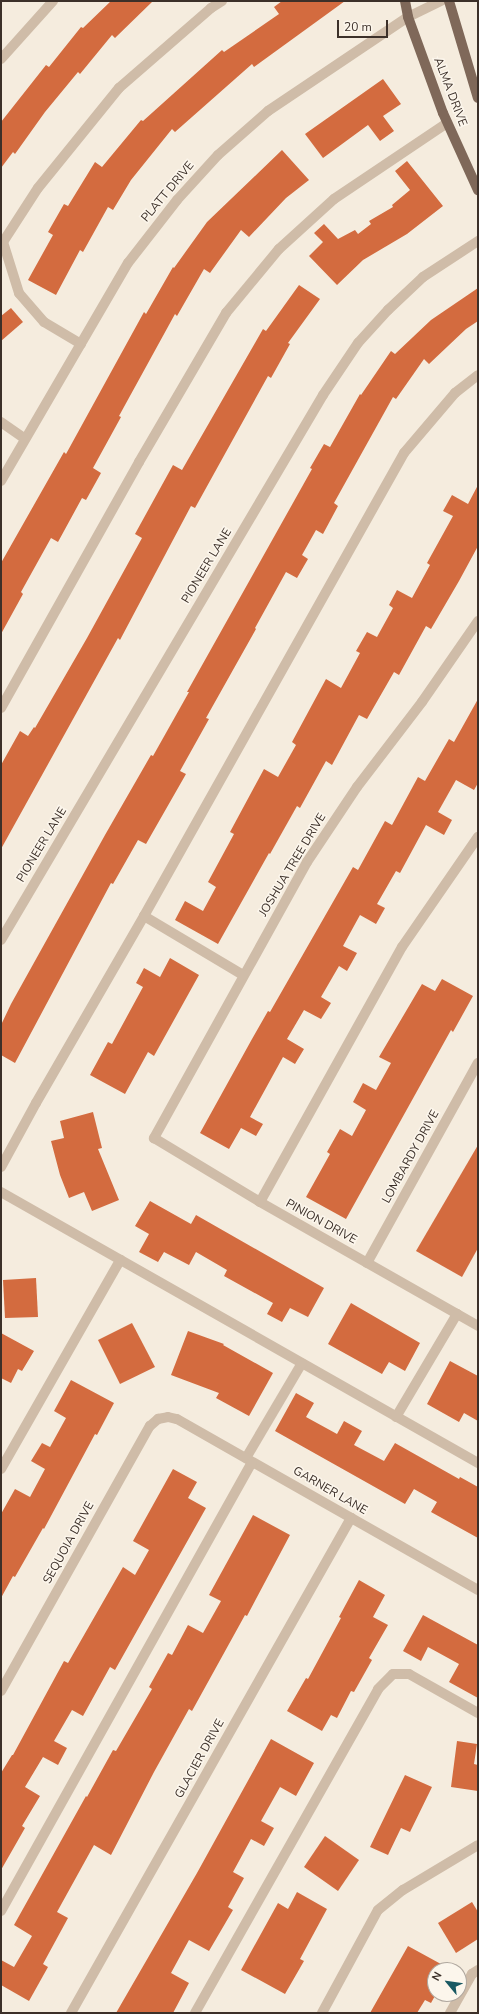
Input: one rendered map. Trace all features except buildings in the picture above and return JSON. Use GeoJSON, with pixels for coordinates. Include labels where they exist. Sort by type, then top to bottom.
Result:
{"type":"FeatureCollection","features":[{"type":"Feature","properties":{"kind":"main road","name":"ALMA DRIVE"},"geometry":{"type":"LineString","coordinates":[[405,1],[408,17],[447,123],[478,190]]}},
{"type":"Feature","properties":{"kind":"main road","name":"ALMA DRIVE"},"geometry":{"type":"LineString","coordinates":[[449,1],[478,98]]}},
{"type":"Feature","properties":{"kind":"street"},"geometry":{"type":"LineString","coordinates":[[1,59],[53,1]]}},
{"type":"Feature","properties":{"kind":"street"},"geometry":{"type":"LineString","coordinates":[[81,344],[44,322],[19,293],[3,242],[38,188],[119,88],[211,8],[222,1]]}},
{"type":"Feature","properties":{"kind":"street","name":"PLATT DRIVE"},"geometry":{"type":"LineString","coordinates":[[1,481],[128,263],[177,200],[218,154],[268,111],[408,17],[441,1]]}},
{"type":"Feature","properties":{"kind":"street"},"geometry":{"type":"LineString","coordinates":[[1,708],[139,462],[226,313],[279,249],[334,199],[447,123]]}},
{"type":"Feature","properties":{"kind":"street","name":"PIONEER LANE"},"geometry":{"type":"LineString","coordinates":[[1,940],[323,395],[358,343],[388,310],[423,277],[478,241]]}},
{"type":"Feature","properties":{"kind":"street"},"geometry":{"type":"LineString","coordinates":[[1,1167],[404,453],[455,393],[478,375]]}},
{"type":"Feature","properties":{"kind":"street"},"geometry":{"type":"LineString","coordinates":[[1,422],[25,439]]}},
{"type":"Feature","properties":{"kind":"street","name":"JOSHUA TREE DRIVE"},"geometry":{"type":"LineString","coordinates":[[154,1138],[307,862],[357,787],[422,702],[478,621]]}},
{"type":"Feature","properties":{"kind":"street"},"geometry":{"type":"LineString","coordinates":[[260,1202],[402,947],[478,837]]}},
{"type":"Feature","properties":{"kind":"street"},"geometry":{"type":"LineString","coordinates":[[144,916],[243,975]]}},
{"type":"Feature","properties":{"kind":"street","name":"LOMBARDY DRIVE"},"geometry":{"type":"LineString","coordinates":[[368,1263],[478,1063]]}},
{"type":"Feature","properties":{"kind":"street","name":"PINION DRIVE"},"geometry":{"type":"LineString","coordinates":[[154,1138],[260,1202],[457,1314],[477,1322]]}},
{"type":"Feature","properties":{"kind":"street"},"geometry":{"type":"LineString","coordinates":[[1,1192],[478,1464]]}},
{"type":"Feature","properties":{"kind":"street"},"geometry":{"type":"LineString","coordinates":[[1,1469],[120,1260]]}},
{"type":"Feature","properties":{"kind":"street"},"geometry":{"type":"LineString","coordinates":[[396,1417],[457,1314]]}},
{"type":"Feature","properties":{"kind":"street"},"geometry":{"type":"LineString","coordinates":[[1,1911],[302,1363]]}},
{"type":"Feature","properties":{"kind":"street","name":"GARNER LANE"},"geometry":{"type":"LineString","coordinates":[[168,1417],[177,1419],[478,1590]]}},
{"type":"Feature","properties":{"kind":"street","name":"SEQUOIA DRIVE"},"geometry":{"type":"LineString","coordinates":[[1,1690],[150,1426],[158,1419],[168,1417]]}},
{"type":"Feature","properties":{"kind":"street","name":"GLACIER DRIVE"},"geometry":{"type":"LineString","coordinates":[[71,2013],[351,1518]]}},
{"type":"Feature","properties":{"kind":"street"},"geometry":{"type":"LineString","coordinates":[[195,2013],[378,1689],[393,1674],[409,1674],[478,1713]]}},
{"type":"Feature","properties":{"kind":"street"},"geometry":{"type":"LineString","coordinates":[[322,2013],[378,1910],[402,1890],[478,1845]]}},
{"type":"Feature","properties":{"kind":"street"},"geometry":{"type":"LineString","coordinates":[[450,2013],[472,1974],[478,1970]]}}]}
